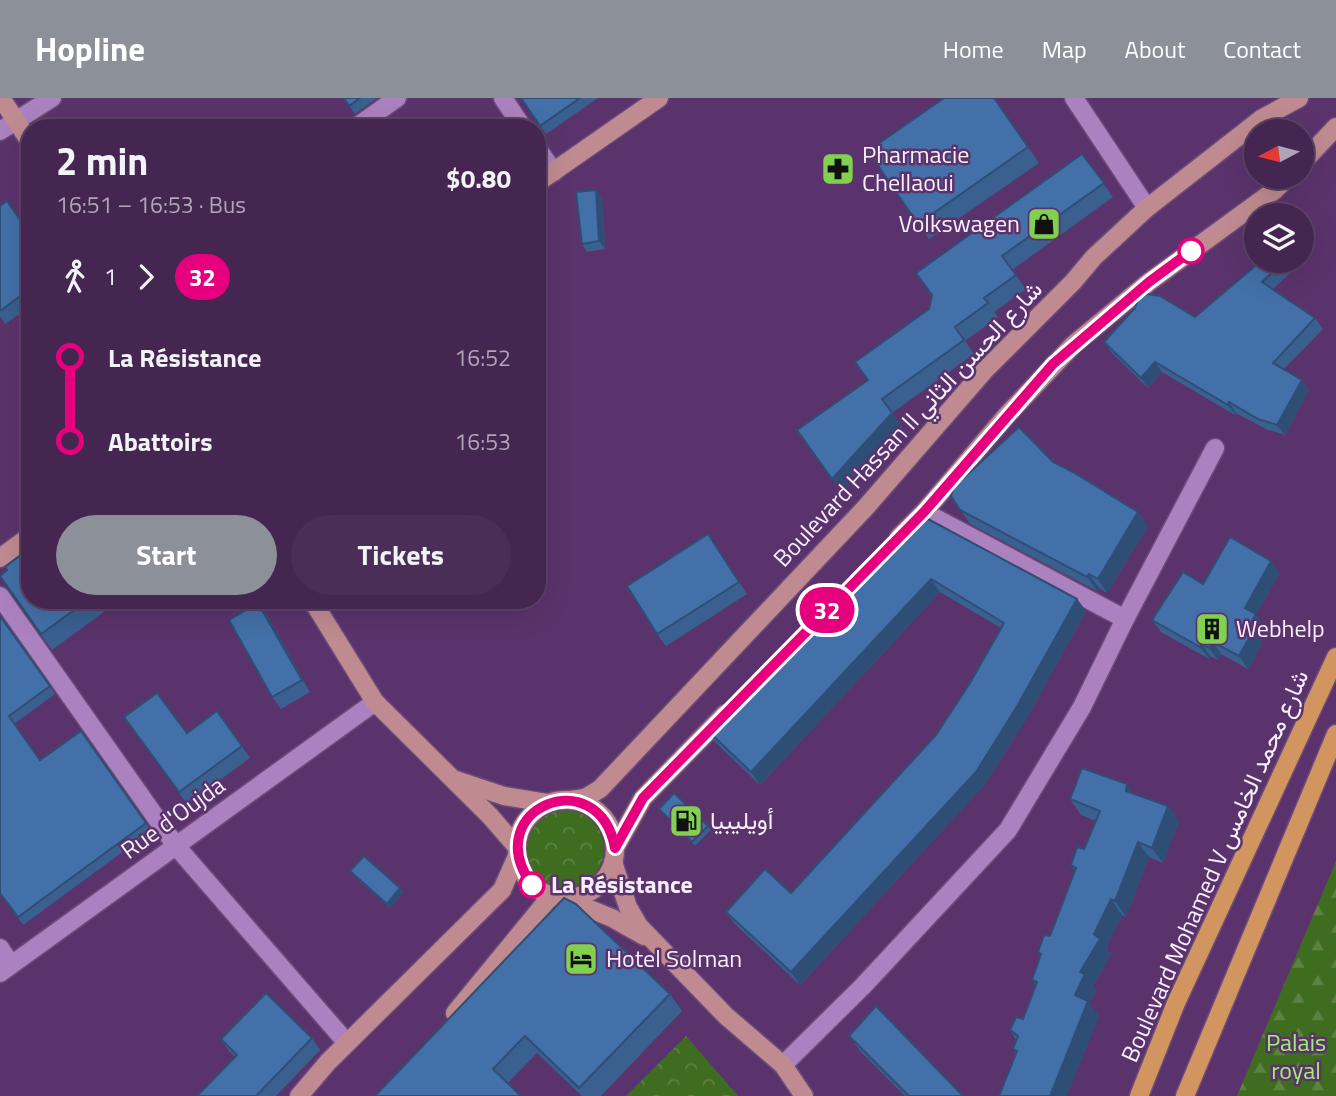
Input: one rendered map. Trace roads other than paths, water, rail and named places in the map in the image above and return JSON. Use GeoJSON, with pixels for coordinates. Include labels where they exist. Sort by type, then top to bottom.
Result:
{"type":"FeatureCollection","features":[{"type":"Feature","properties":{"kind":"main road","name":"Boulevard Mohamed V شارع محمد الخامس"},"geometry":{"type":"LineString","coordinates":[[1139,1096],[1176,1003],[1336,657]]}},
{"type":"Feature","properties":{"kind":"main road"},"geometry":{"type":"LineString","coordinates":[[1185,1096],[1336,734]]}},
{"type":"Feature","properties":{"kind":"street"},"geometry":{"type":"LineString","coordinates":[[1,98],[21,129]]}},
{"type":"Feature","properties":{"kind":"street"},"geometry":{"type":"LineString","coordinates":[[0,131],[52,98]]}},
{"type":"Feature","properties":{"kind":"street"},"geometry":{"type":"LineString","coordinates":[[368,119],[397,98]]}},
{"type":"Feature","properties":{"kind":"street"},"geometry":{"type":"LineString","coordinates":[[503,98],[517,119]]}},
{"type":"Feature","properties":{"kind":"street"},"geometry":{"type":"LineString","coordinates":[[546,177],[659,98]]}},
{"type":"Feature","properties":{"kind":"street"},"geometry":{"type":"LineString","coordinates":[[1074,98],[1147,208]]}},
{"type":"Feature","properties":{"kind":"street","name":"Boulevard Hassan II شارع الحسن الثاني"},"geometry":{"type":"LineString","coordinates":[[571,800],[585,799],[600,789],[900,471],[984,371],[1073,282],[1094,257],[1147,208],[1261,119],[1299,98]]}},
{"type":"Feature","properties":{"kind":"street"},"geometry":{"type":"LineString","coordinates":[[1314,150],[1336,127]]}},
{"type":"Feature","properties":{"kind":"street"},"geometry":{"type":"LineString","coordinates":[[546,161],[554,172]]}},
{"type":"Feature","properties":{"kind":"street"},"geometry":{"type":"LineString","coordinates":[[885,551],[924,512],[1006,416],[1073,345],[1149,282],[1276,189]]}},
{"type":"Feature","properties":{"kind":"street"},"geometry":{"type":"LineString","coordinates":[[783,1065],[863,986],[1008,830],[1083,707],[1125,619],[1215,448]]}},
{"type":"Feature","properties":{"kind":"street"},"geometry":{"type":"LineString","coordinates":[[924,512],[1125,619]]}},
{"type":"Feature","properties":{"kind":"street"},"geometry":{"type":"LineString","coordinates":[[0,558],[21,543]]}},
{"type":"Feature","properties":{"kind":"street"},"geometry":{"type":"LineString","coordinates":[[0,596],[176,846],[347,1043]]}},
{"type":"Feature","properties":{"kind":"street"},"geometry":{"type":"LineString","coordinates":[[318,609],[375,702],[453,779],[517,851],[522,870],[532,885],[612,918],[653,941]]}},
{"type":"Feature","properties":{"kind":"street"},"geometry":{"type":"LineString","coordinates":[[439,1030],[557,897],[589,892],[608,874],[614,855],[643,798],[740,699]]}},
{"type":"Feature","properties":{"kind":"street","name":"Rue d'Oujda"},"geometry":{"type":"LineString","coordinates":[[6,969],[375,702]]}},
{"type":"Feature","properties":{"kind":"street"},"geometry":{"type":"LineString","coordinates":[[453,779],[503,796],[548,803],[571,800],[593,808],[605,820],[612,833],[614,855],[629,910],[653,941],[726,1016],[783,1065],[804,1096]]}},
{"type":"Feature","properties":{"kind":"street"},"geometry":{"type":"LineString","coordinates":[[299,1096],[347,1043],[502,890],[524,823],[548,803]]}},
{"type":"Feature","properties":{"kind":"street"},"geometry":{"type":"LineString","coordinates":[[0,948],[6,969]]}},
{"type":"Feature","properties":{"kind":"place","name":"Pharmacie Chellaoui"},"geometry":{"type":"Point","coordinates":[838,169]}},
{"type":"Feature","properties":{"kind":"place","name":"Volkswagen"},"geometry":{"type":"Point","coordinates":[1044,224]}},
{"type":"Feature","properties":{"kind":"place","name":"Webhelp"},"geometry":{"type":"Point","coordinates":[1212,629]}},
{"type":"Feature","properties":{"kind":"place","name":"أويليبيا"},"geometry":{"type":"Point","coordinates":[686,821]}},
{"type":"Feature","properties":{"kind":"place","name":"La Résistance"},"geometry":{"type":"Point","coordinates":[532,885]}},
{"type":"Feature","properties":{"kind":"place","name":"Hotel Solman"},"geometry":{"type":"Point","coordinates":[581,959]}},
{"type":"Feature","properties":{"kind":"park label","name":"Palais royal"},"geometry":{"type":"Point","coordinates":[1296,1057]}}]}
